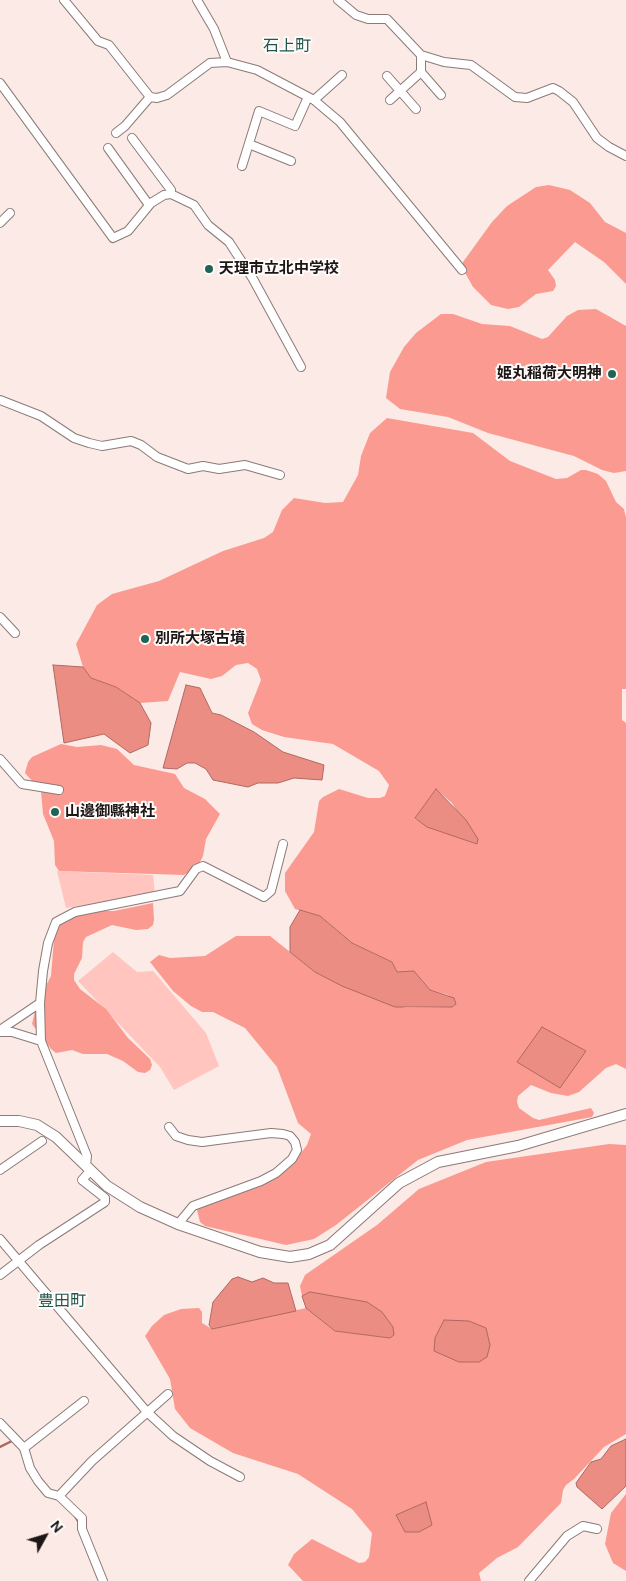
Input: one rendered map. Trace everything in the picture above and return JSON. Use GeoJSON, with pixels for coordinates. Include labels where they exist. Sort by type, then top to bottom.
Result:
{"type":"FeatureCollection","features":[{"type":"Feature","properties":{"kind":"street"},"geometry":{"type":"LineString","coordinates":[[64,0],[98,41],[109,45],[150,97]]}},
{"type":"Feature","properties":{"kind":"street"},"geometry":{"type":"LineString","coordinates":[[196,0],[214,29],[226,62]]}},
{"type":"Feature","properties":{"kind":"street"},"geometry":{"type":"LineString","coordinates":[[338,0],[356,15],[368,19],[387,19],[421,56],[444,62],[471,65],[515,97],[527,98],[553,88],[573,102],[597,138],[626,156]]}},
{"type":"Feature","properties":{"kind":"street"},"geometry":{"type":"LineString","coordinates":[[421,56],[421,72],[441,94]]}},
{"type":"Feature","properties":{"kind":"street"},"geometry":{"type":"LineString","coordinates":[[116,133],[125,126],[150,97],[167,95],[210,63],[226,62],[257,70],[311,98],[340,122],[462,270]]}},
{"type":"Feature","properties":{"kind":"street"},"geometry":{"type":"LineString","coordinates":[[390,100],[421,72]]}},
{"type":"Feature","properties":{"kind":"street"},"geometry":{"type":"LineString","coordinates":[[242,166],[259,111],[295,126],[311,98],[342,74]]}},
{"type":"Feature","properties":{"kind":"street"},"geometry":{"type":"LineString","coordinates":[[386,76],[416,108]]}},
{"type":"Feature","properties":{"kind":"street"},"geometry":{"type":"LineString","coordinates":[[0,83],[113,238],[128,231],[157,198],[171,194],[194,205],[208,225],[229,242],[253,278],[301,367]]}},
{"type":"Feature","properties":{"kind":"street"},"geometry":{"type":"LineString","coordinates":[[132,138],[171,190],[171,194]]}},
{"type":"Feature","properties":{"kind":"street"},"geometry":{"type":"LineString","coordinates":[[249,144],[291,161]]}},
{"type":"Feature","properties":{"kind":"street"},"geometry":{"type":"LineString","coordinates":[[108,148],[150,206]]}},
{"type":"Feature","properties":{"kind":"street"},"geometry":{"type":"LineString","coordinates":[[0,223],[10,213]]}},
{"type":"Feature","properties":{"kind":"street"},"geometry":{"type":"LineString","coordinates":[[0,400],[41,416],[74,438],[89,443],[102,446],[130,441],[141,445],[158,457],[188,469],[202,466],[219,469],[245,465],[280,474]]}},
{"type":"Feature","properties":{"kind":"street"},"geometry":{"type":"LineString","coordinates":[[0,617],[15,633]]}},
{"type":"Feature","properties":{"kind":"street"},"geometry":{"type":"LineString","coordinates":[[0,759],[22,784],[59,790]]}},
{"type":"Feature","properties":{"kind":"street"},"geometry":{"type":"LineString","coordinates":[[0,1275],[105,1202],[105,1198],[82,1180],[88,1169],[87,1156],[41,1041],[40,1003],[48,943],[56,922],[75,912],[180,891],[196,870],[203,866],[264,897],[271,891],[283,844]]}},
{"type":"Feature","properties":{"kind":"street"},"geometry":{"type":"LineString","coordinates":[[0,1031],[40,1003]]}},
{"type":"Feature","properties":{"kind":"street"},"geometry":{"type":"LineString","coordinates":[[0,1031],[18,1033],[41,1041]]}},
{"type":"Feature","properties":{"kind":"street"},"geometry":{"type":"LineString","coordinates":[[0,1121],[19,1121],[37,1125],[56,1138],[107,1186],[140,1207],[178,1224],[268,1254],[290,1256],[309,1254],[330,1245],[399,1183],[420,1169],[446,1159],[518,1146],[626,1114]]}},
{"type":"Feature","properties":{"kind":"street"},"geometry":{"type":"LineString","coordinates":[[169,1127],[176,1136],[202,1142],[271,1133],[283,1134],[290,1136],[297,1150],[292,1159],[276,1173],[243,1188],[194,1206],[178,1224]]}},
{"type":"Feature","properties":{"kind":"street"},"geometry":{"type":"LineString","coordinates":[[0,1170],[42,1141]]}},
{"type":"Feature","properties":{"kind":"street"},"geometry":{"type":"LineString","coordinates":[[0,1239],[147,1412],[173,1436],[210,1461],[240,1477]]}},
{"type":"Feature","properties":{"kind":"street"},"geometry":{"type":"LineString","coordinates":[[59,1496],[92,1461],[168,1394]]}},
{"type":"Feature","properties":{"kind":"street"},"geometry":{"type":"LineString","coordinates":[[24,1448],[84,1401]]}},
{"type":"Feature","properties":{"kind":"street"},"geometry":{"type":"LineString","coordinates":[[0,1423],[24,1448],[30,1468],[48,1493],[59,1496],[82,1518],[82,1529],[103,1581]]}},
{"type":"Feature","properties":{"kind":"street"},"geometry":{"type":"LineString","coordinates":[[529,1581],[567,1536],[583,1526],[597,1529]]}},
{"type":"Feature","properties":{"kind":"shaded area"},"geometry":{"type":"Polygon","coordinates":[[[549,185],[570,190],[590,203],[605,222],[626,233],[626,284],[604,262],[575,242],[548,270],[555,280],[556,286],[553,291],[536,294],[519,307],[508,309],[491,305],[473,287],[463,269],[463,262],[492,222],[507,206],[536,187],[549,185]]]}},
{"type":"Feature","properties":{"kind":"shaded area"},"geometry":{"type":"Polygon","coordinates":[[[596,309],[626,326],[626,471],[614,473],[602,470],[574,456],[488,433],[448,417],[400,409],[386,398],[390,372],[404,347],[416,333],[441,314],[453,314],[482,324],[510,326],[542,339],[548,337],[567,316],[578,310],[596,309]]]}},
{"type":"Feature","properties":{"kind":"shaded area"},"geometry":{"type":"Polygon","coordinates":[[[387,418],[473,433],[510,461],[556,479],[567,478],[581,470],[598,474],[606,481],[616,502],[624,509],[626,518],[626,689],[622,689],[622,720],[626,723],[626,1069],[616,1064],[606,1068],[579,1092],[568,1096],[551,1093],[531,1085],[518,1096],[517,1102],[519,1108],[533,1118],[539,1120],[591,1108],[594,1113],[592,1117],[467,1140],[418,1160],[336,1225],[314,1239],[286,1245],[205,1226],[200,1222],[197,1210],[201,1205],[233,1195],[296,1159],[307,1145],[311,1134],[298,1123],[277,1067],[245,1028],[213,1012],[202,1012],[191,1006],[173,991],[150,962],[159,955],[170,958],[205,956],[236,936],[270,936],[315,972],[379,1000],[406,1008],[452,1007],[456,1004],[448,995],[430,990],[414,971],[397,972],[392,962],[352,943],[320,916],[295,909],[285,891],[285,873],[314,832],[319,801],[339,789],[368,798],[380,798],[385,796],[389,785],[379,771],[333,744],[284,737],[262,730],[252,724],[248,713],[261,680],[257,669],[248,663],[236,665],[222,676],[211,679],[180,672],[168,701],[140,703],[116,687],[91,678],[83,667],[76,644],[97,605],[112,594],[159,581],[223,551],[264,538],[273,532],[282,510],[294,498],[325,503],[343,502],[358,475],[361,456],[370,433],[387,418]],[[436,789],[415,819],[476,844],[452,803],[436,789]]]}},
{"type":"Feature","properties":{"kind":"shaded area"},"geometry":{"type":"Polygon","coordinates":[[[53,665],[83,667],[91,678],[116,687],[140,703],[151,723],[148,745],[130,753],[104,734],[64,743],[53,665]]]}},
{"type":"Feature","properties":{"kind":"shaded area"},"geometry":{"type":"Polygon","coordinates":[[[186,685],[200,688],[212,713],[221,715],[254,732],[283,752],[324,765],[322,780],[294,778],[278,783],[258,783],[248,787],[213,780],[206,769],[195,763],[187,763],[177,769],[163,768],[186,685]]]}},
{"type":"Feature","properties":{"kind":"shaded area"},"geometry":{"type":"Polygon","coordinates":[[[61,744],[77,747],[101,745],[117,749],[134,765],[175,774],[184,788],[205,799],[220,814],[206,839],[203,856],[198,866],[184,875],[59,871],[55,865],[54,841],[43,814],[41,791],[25,773],[28,762],[32,757],[61,744]]]}},
{"type":"Feature","properties":{"kind":"shaded area"},"geometry":{"type":"Polygon","coordinates":[[[436,789],[466,820],[478,839],[477,844],[427,827],[415,818],[436,789]]]}},
{"type":"Feature","properties":{"kind":"shaded area"},"geometry":{"type":"Polygon","coordinates":[[[57,871],[153,875],[155,894],[66,908],[57,871]]]}},
{"type":"Feature","properties":{"kind":"shaded area"},"geometry":{"type":"Polygon","coordinates":[[[153,903],[154,920],[153,925],[148,929],[136,930],[112,925],[86,937],[83,942],[82,958],[74,974],[74,980],[80,989],[106,1009],[128,1038],[150,1059],[152,1065],[150,1070],[145,1073],[138,1072],[123,1061],[107,1054],[83,1054],[72,1050],[56,1053],[32,1024],[37,1003],[51,976],[55,926],[63,917],[90,911],[114,911],[153,903]]]}},
{"type":"Feature","properties":{"kind":"shaded area"},"geometry":{"type":"Polygon","coordinates":[[[300,910],[320,916],[352,943],[392,962],[397,972],[414,971],[430,990],[454,998],[456,1004],[452,1007],[395,1007],[342,986],[315,972],[290,952],[290,927],[300,910]]]}},
{"type":"Feature","properties":{"kind":"shaded area"},"geometry":{"type":"Polygon","coordinates":[[[113,952],[137,972],[153,971],[206,1033],[219,1066],[174,1090],[160,1067],[78,981],[113,952]]]}},
{"type":"Feature","properties":{"kind":"shaded area"},"geometry":{"type":"Polygon","coordinates":[[[542,1027],[586,1051],[560,1088],[517,1062],[542,1027]]]}},
{"type":"Feature","properties":{"kind":"shaded area"},"geometry":{"type":"Polygon","coordinates":[[[609,1144],[626,1145],[626,1434],[604,1447],[566,1485],[563,1490],[561,1503],[518,1547],[497,1558],[479,1573],[481,1581],[303,1581],[288,1565],[294,1554],[312,1539],[359,1563],[365,1562],[369,1557],[372,1533],[352,1509],[298,1474],[233,1453],[190,1428],[175,1409],[170,1379],[145,1336],[152,1326],[164,1315],[181,1309],[199,1308],[202,1312],[202,1323],[212,1329],[306,1308],[335,1331],[390,1338],[336,1298],[310,1292],[302,1296],[300,1286],[305,1275],[377,1225],[419,1189],[486,1162],[609,1144]]]}},
{"type":"Feature","properties":{"kind":"shaded area"},"geometry":{"type":"Polygon","coordinates":[[[238,1277],[252,1282],[263,1278],[274,1283],[288,1283],[296,1311],[212,1329],[209,1325],[213,1302],[232,1279],[238,1277]]]}},
{"type":"Feature","properties":{"kind":"shaded area"},"geometry":{"type":"Polygon","coordinates":[[[310,1292],[367,1302],[382,1312],[393,1327],[394,1335],[390,1338],[335,1331],[306,1308],[302,1296],[310,1292]]]}},
{"type":"Feature","properties":{"kind":"shaded area"},"geometry":{"type":"Polygon","coordinates":[[[444,1320],[469,1321],[486,1328],[490,1345],[487,1357],[479,1362],[459,1362],[434,1351],[435,1338],[444,1320]]]}},
{"type":"Feature","properties":{"kind":"shaded area"},"geometry":{"type":"Polygon","coordinates":[[[626,1439],[626,1486],[602,1509],[577,1487],[576,1483],[591,1462],[601,1459],[611,1446],[626,1439]]]}},
{"type":"Feature","properties":{"kind":"shaded area"},"geometry":{"type":"Polygon","coordinates":[[[626,1494],[626,1571],[613,1563],[605,1544],[611,1513],[626,1494]]]}},
{"type":"Feature","properties":{"kind":"shaded area"},"geometry":{"type":"Polygon","coordinates":[[[426,1502],[432,1525],[419,1532],[405,1532],[396,1515],[426,1502]]]}},
{"type":"Feature","properties":{"kind":"waterway"},"geometry":{"type":"LineString","coordinates":[[0,1447],[14,1440]]}},
{"type":"Feature","properties":{"kind":"waterway"},"geometry":{"type":"LineString","coordinates":[[75,1516],[78,1521]]}},
{"type":"Feature","properties":{"kind":"place","name":"天理市立北中学校"},"geometry":{"type":"Point","coordinates":[209,269]}},
{"type":"Feature","properties":{"kind":"place","name":"姫丸稲荷大明神"},"geometry":{"type":"Point","coordinates":[612,374]}},
{"type":"Feature","properties":{"kind":"place","name":"別所大塚古墳"},"geometry":{"type":"Point","coordinates":[145,639]}},
{"type":"Feature","properties":{"kind":"place","name":"山邊御縣神社"},"geometry":{"type":"Point","coordinates":[55,812]}},
{"type":"Feature","properties":{"kind":"district","name":"石上町"},"geometry":{"type":"Point","coordinates":[287,47]}},
{"type":"Feature","properties":{"kind":"district","name":"豊田町"},"geometry":{"type":"Point","coordinates":[62,1302]}}]}
